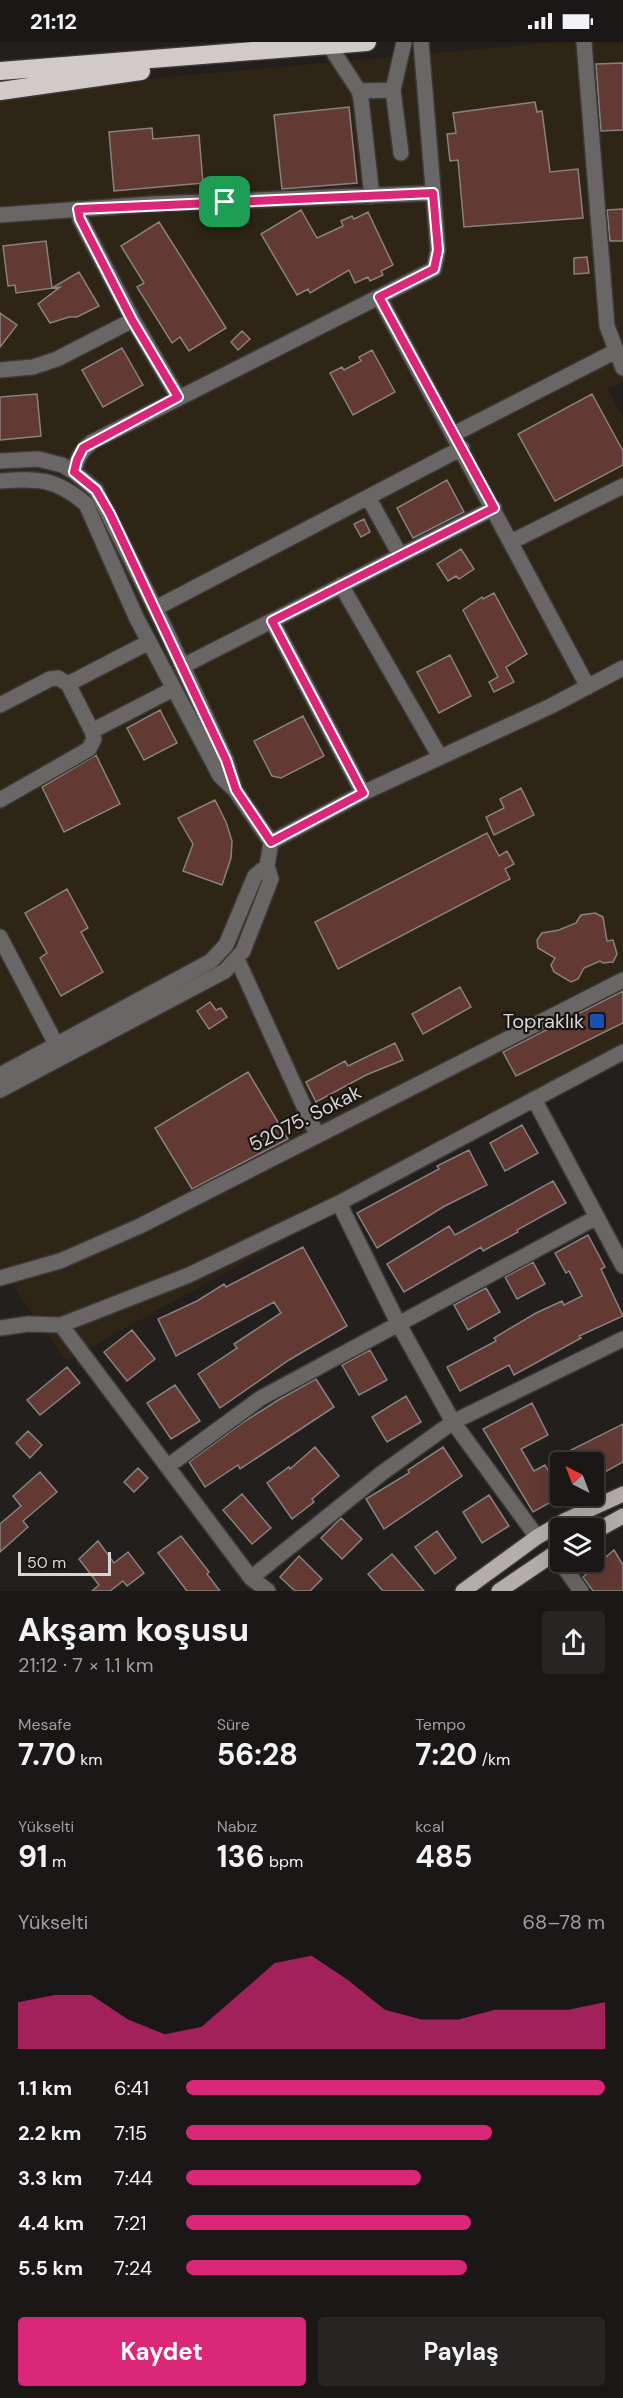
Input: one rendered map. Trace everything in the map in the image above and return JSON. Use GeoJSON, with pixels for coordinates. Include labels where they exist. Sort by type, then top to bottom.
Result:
{"type":"FeatureCollection","features":[{"type":"Feature","properties":{"kind":"highway"},"geometry":{"type":"LineString","coordinates":[[0,91],[285,50],[367,42]]}},
{"type":"Feature","properties":{"kind":"highway"},"geometry":{"type":"LineString","coordinates":[[0,71],[285,50]]}},
{"type":"Feature","properties":{"kind":"main road"},"geometry":{"type":"LineString","coordinates":[[463,1591],[537,1537],[566,1520],[623,1494]]}},
{"type":"Feature","properties":{"kind":"main road"},"geometry":{"type":"LineString","coordinates":[[604,1526],[623,1516]]}},
{"type":"Feature","properties":{"kind":"main road"},"geometry":{"type":"LineString","coordinates":[[499,1591],[550,1556]]}},
{"type":"Feature","properties":{"kind":"street"},"geometry":{"type":"LineString","coordinates":[[401,153],[393,90],[404,42]]}},
{"type":"Feature","properties":{"kind":"street"},"geometry":{"type":"LineString","coordinates":[[74,472],[83,448],[178,397],[434,269],[438,250],[421,42]]}},
{"type":"Feature","properties":{"kind":"street"},"geometry":{"type":"LineString","coordinates":[[584,42],[607,326],[623,368]]}},
{"type":"Feature","properties":{"kind":"street"},"geometry":{"type":"LineString","coordinates":[[329,45],[359,92],[372,196]]}},
{"type":"Feature","properties":{"kind":"street"},"geometry":{"type":"LineString","coordinates":[[359,92],[393,90]]}},
{"type":"Feature","properties":{"kind":"street"},"geometry":{"type":"LineString","coordinates":[[0,215],[78,209],[433,193]]}},
{"type":"Feature","properties":{"kind":"street"},"geometry":{"type":"LineString","coordinates":[[78,209],[80,219],[132,320],[178,397]]}},
{"type":"Feature","properties":{"kind":"street"},"geometry":{"type":"LineString","coordinates":[[379,297],[462,448],[588,687]]}},
{"type":"Feature","properties":{"kind":"street"},"geometry":{"type":"LineString","coordinates":[[0,370],[33,367],[57,359],[132,320]]}},
{"type":"Feature","properties":{"kind":"street"},"geometry":{"type":"LineString","coordinates":[[454,435],[616,351]]}},
{"type":"Feature","properties":{"kind":"street"},"geometry":{"type":"LineString","coordinates":[[156,608],[462,448]]}},
{"type":"Feature","properties":{"kind":"street"},"geometry":{"type":"LineString","coordinates":[[0,461],[38,459],[62,465],[96,490],[156,608],[226,760],[236,790]]}},
{"type":"Feature","properties":{"kind":"street"},"geometry":{"type":"LineString","coordinates":[[0,481],[50,481],[71,491],[86,504],[149,642],[220,776],[236,790],[271,842],[267,866],[271,879],[248,942],[237,959],[218,976],[0,1090]]}},
{"type":"Feature","properties":{"kind":"street"},"geometry":{"type":"LineString","coordinates":[[512,542],[623,486]]}},
{"type":"Feature","properties":{"kind":"street"},"geometry":{"type":"LineString","coordinates":[[368,497],[400,555]]}},
{"type":"Feature","properties":{"kind":"street"},"geometry":{"type":"LineString","coordinates":[[183,666],[494,508]]}},
{"type":"Feature","properties":{"kind":"street"},"geometry":{"type":"LineString","coordinates":[[341,585],[440,757]]}},
{"type":"Feature","properties":{"kind":"street"},"geometry":{"type":"LineString","coordinates":[[272,621],[363,793]]}},
{"type":"Feature","properties":{"kind":"street"},"geometry":{"type":"LineString","coordinates":[[68,684],[149,642]]}},
{"type":"Feature","properties":{"kind":"street"},"geometry":{"type":"LineString","coordinates":[[271,842],[363,793],[588,687],[623,668]]}},
{"type":"Feature","properties":{"kind":"street"},"geometry":{"type":"LineString","coordinates":[[0,705],[50,679],[58,678],[68,684],[93,731],[94,739],[89,749],[0,800]]}},
{"type":"Feature","properties":{"kind":"street"},"geometry":{"type":"LineString","coordinates":[[93,731],[173,689]]}},
{"type":"Feature","properties":{"kind":"street"},"geometry":{"type":"LineString","coordinates":[[0,1075],[211,961],[226,945],[255,876],[267,866]]}},
{"type":"Feature","properties":{"kind":"street"},"geometry":{"type":"LineString","coordinates":[[0,937],[57,1046]]}},
{"type":"Feature","properties":{"kind":"street"},"geometry":{"type":"LineString","coordinates":[[237,959],[317,1135]]}},
{"type":"Feature","properties":{"kind":"street","name":"52075. Sokak"},"geometry":{"type":"LineString","coordinates":[[0,1278],[60,1261],[140,1226],[623,980]]}},
{"type":"Feature","properties":{"kind":"street"},"geometry":{"type":"LineString","coordinates":[[0,1328],[28,1324],[61,1325],[189,1275],[339,1203],[623,1052]]}},
{"type":"Feature","properties":{"kind":"street"},"geometry":{"type":"LineString","coordinates":[[534,1099],[623,1266]]}},
{"type":"Feature","properties":{"kind":"street"},"geometry":{"type":"LineString","coordinates":[[339,1203],[398,1323],[453,1422],[537,1537]]}},
{"type":"Feature","properties":{"kind":"street"},"geometry":{"type":"LineString","coordinates":[[168,1466],[261,1398],[597,1217]]}},
{"type":"Feature","properties":{"kind":"street"},"geometry":{"type":"LineString","coordinates":[[61,1325],[251,1578],[268,1591]]}},
{"type":"Feature","properties":{"kind":"street"},"geometry":{"type":"LineString","coordinates":[[251,1578],[382,1473],[453,1422],[623,1339]]}},
{"type":"Feature","properties":{"kind":"street"},"geometry":{"type":"LineString","coordinates":[[570,1572],[580,1591]]}},
{"type":"Feature","properties":{"kind":"shaded area"},"geometry":{"type":"Polygon","coordinates":[[[558,42],[623,42],[623,382],[608,389],[623,418],[623,1053],[66,1361],[3,1272],[0,1273],[0,92],[558,42]]]}},
{"type":"Feature","properties":{"kind":"building"},"geometry":{"type":"Polygon","coordinates":[[[623,63],[623,130],[601,131],[596,64],[623,63]]]}},
{"type":"Feature","properties":{"kind":"building"},"geometry":{"type":"Polygon","coordinates":[[[535,102],[537,112],[542,111],[550,172],[578,169],[583,218],[464,227],[458,160],[450,161],[447,134],[456,133],[453,113],[535,102]]]}},
{"type":"Feature","properties":{"kind":"building"},"geometry":{"type":"Polygon","coordinates":[[[349,107],[357,183],[282,189],[274,115],[349,107]]]}},
{"type":"Feature","properties":{"kind":"building"},"geometry":{"type":"Polygon","coordinates":[[[152,128],[153,139],[199,135],[203,183],[114,191],[109,132],[152,128]]]}},
{"type":"Feature","properties":{"kind":"building"},"geometry":{"type":"Polygon","coordinates":[[[623,209],[623,241],[610,241],[607,210],[623,209]]]}},
{"type":"Feature","properties":{"kind":"building"},"geometry":{"type":"Polygon","coordinates":[[[301,210],[317,238],[343,226],[341,221],[352,216],[354,219],[368,212],[393,265],[381,271],[383,275],[370,281],[368,277],[355,283],[349,270],[310,293],[308,289],[297,295],[261,234],[301,210]]]}},
{"type":"Feature","properties":{"kind":"building"},"geometry":{"type":"Polygon","coordinates":[[[159,222],[226,328],[189,351],[180,337],[172,343],[137,287],[144,283],[121,246],[159,222]]]}},
{"type":"Feature","properties":{"kind":"building"},"geometry":{"type":"Polygon","coordinates":[[[46,241],[52,288],[79,272],[99,306],[77,317],[50,323],[38,304],[60,287],[16,293],[15,285],[8,286],[3,246],[46,241]]]}},
{"type":"Feature","properties":{"kind":"building"},"geometry":{"type":"Polygon","coordinates":[[[587,257],[589,273],[574,274],[574,258],[587,257]]]}},
{"type":"Feature","properties":{"kind":"building"},"geometry":{"type":"Polygon","coordinates":[[[0,313],[17,325],[0,347],[0,313]]]}},
{"type":"Feature","properties":{"kind":"building"},"geometry":{"type":"Polygon","coordinates":[[[242,331],[250,339],[238,350],[231,342],[242,331]]]}},
{"type":"Feature","properties":{"kind":"building"},"geometry":{"type":"Polygon","coordinates":[[[122,348],[143,385],[103,407],[82,370],[122,348]]]}},
{"type":"Feature","properties":{"kind":"building"},"geometry":{"type":"Polygon","coordinates":[[[372,350],[395,392],[353,415],[330,373],[342,367],[344,370],[361,361],[359,357],[372,350]]]}},
{"type":"Feature","properties":{"kind":"building"},"geometry":{"type":"Polygon","coordinates":[[[37,394],[41,436],[0,440],[0,397],[37,394]]]}},
{"type":"Feature","properties":{"kind":"building"},"geometry":{"type":"Polygon","coordinates":[[[592,394],[623,451],[623,465],[555,501],[518,434],[592,394]]]}},
{"type":"Feature","properties":{"kind":"building"},"geometry":{"type":"Polygon","coordinates":[[[447,480],[464,512],[413,538],[397,508],[447,480]]]}},
{"type":"Feature","properties":{"kind":"building"},"geometry":{"type":"Polygon","coordinates":[[[364,519],[370,532],[361,537],[354,524],[364,519]]]}},
{"type":"Feature","properties":{"kind":"building"},"geometry":{"type":"Polygon","coordinates":[[[461,549],[474,569],[459,579],[456,576],[448,581],[437,564],[461,549]]]}},
{"type":"Feature","properties":{"kind":"building"},"geometry":{"type":"Polygon","coordinates":[[[494,593],[527,654],[506,667],[514,682],[494,692],[489,682],[498,677],[463,610],[482,597],[483,599],[494,593]]]}},
{"type":"Feature","properties":{"kind":"building"},"geometry":{"type":"Polygon","coordinates":[[[450,655],[471,696],[439,713],[417,672],[450,655]]]}},
{"type":"Feature","properties":{"kind":"building"},"geometry":{"type":"Polygon","coordinates":[[[160,710],[177,743],[144,760],[127,728],[160,710]]]}},
{"type":"Feature","properties":{"kind":"building"},"geometry":{"type":"Polygon","coordinates":[[[303,716],[324,756],[281,778],[272,776],[254,741],[303,716]]]}},
{"type":"Feature","properties":{"kind":"building"},"geometry":{"type":"Polygon","coordinates":[[[96,755],[120,804],[64,832],[42,787],[96,755]]]}},
{"type":"Feature","properties":{"kind":"building"},"geometry":{"type":"Polygon","coordinates":[[[521,788],[534,815],[494,835],[486,817],[504,808],[500,799],[521,788]]]}},
{"type":"Feature","properties":{"kind":"building"},"geometry":{"type":"Polygon","coordinates":[[[215,800],[232,841],[231,858],[222,885],[183,871],[193,844],[178,818],[215,800]]]}},
{"type":"Feature","properties":{"kind":"building"},"geometry":{"type":"Polygon","coordinates":[[[487,833],[499,856],[507,851],[514,864],[505,869],[510,879],[338,969],[315,922],[487,833]]]}},
{"type":"Feature","properties":{"kind":"building"},"geometry":{"type":"Polygon","coordinates":[[[67,889],[88,928],[81,932],[103,972],[61,996],[40,958],[47,953],[25,913],[67,889]]]}},
{"type":"Feature","properties":{"kind":"building"},"geometry":{"type":"Polygon","coordinates":[[[595,913],[603,917],[607,941],[613,940],[617,954],[613,962],[600,961],[584,968],[578,979],[571,982],[554,972],[551,965],[555,958],[538,948],[537,940],[542,933],[559,930],[576,923],[581,915],[595,913]]]}},
{"type":"Feature","properties":{"kind":"building"},"geometry":{"type":"Polygon","coordinates":[[[460,987],[471,1007],[423,1034],[412,1014],[460,987]]]}},
{"type":"Feature","properties":{"kind":"building","name":"Topraklık"},"geometry":{"type":"Polygon","coordinates":[[[623,991],[623,1023],[516,1076],[503,1052],[623,991]]]}},
{"type":"Feature","properties":{"kind":"building"},"geometry":{"type":"Polygon","coordinates":[[[210,1002],[216,1010],[221,1008],[227,1017],[209,1029],[197,1011],[210,1002]]]}},
{"type":"Feature","properties":{"kind":"building"},"geometry":{"type":"Polygon","coordinates":[[[395,1043],[403,1060],[366,1075],[316,1102],[306,1082],[345,1061],[348,1066],[395,1043]]]}},
{"type":"Feature","properties":{"kind":"building"},"geometry":{"type":"Polygon","coordinates":[[[248,1072],[288,1139],[192,1189],[155,1128],[248,1072]]]}},
{"type":"Feature","properties":{"kind":"building"},"geometry":{"type":"Polygon","coordinates":[[[522,1125],[538,1153],[505,1171],[490,1143],[522,1125]]]}},
{"type":"Feature","properties":{"kind":"building"},"geometry":{"type":"Polygon","coordinates":[[[469,1150],[487,1185],[443,1207],[377,1248],[357,1213],[439,1169],[437,1166],[469,1150]]]}},
{"type":"Feature","properties":{"kind":"building"},"geometry":{"type":"Polygon","coordinates":[[[553,1181],[566,1203],[483,1251],[481,1247],[404,1292],[387,1264],[449,1226],[455,1235],[553,1181]]]}},
{"type":"Feature","properties":{"kind":"building"},"geometry":{"type":"Polygon","coordinates":[[[588,1235],[605,1267],[601,1269],[623,1316],[579,1336],[581,1338],[514,1375],[509,1365],[460,1391],[447,1367],[496,1341],[494,1338],[536,1313],[562,1301],[564,1305],[582,1296],[569,1271],[566,1273],[555,1253],[588,1235]]]}},
{"type":"Feature","properties":{"kind":"building"},"geometry":{"type":"Polygon","coordinates":[[[303,1247],[347,1326],[289,1360],[220,1408],[198,1374],[237,1348],[234,1344],[281,1313],[274,1302],[176,1356],[158,1319],[197,1301],[224,1284],[226,1287],[303,1247]]]}},
{"type":"Feature","properties":{"kind":"building"},"geometry":{"type":"Polygon","coordinates":[[[533,1262],[545,1284],[517,1299],[505,1277],[533,1262]]]}},
{"type":"Feature","properties":{"kind":"building"},"geometry":{"type":"Polygon","coordinates":[[[486,1288],[500,1312],[468,1330],[454,1305],[486,1288]]]}},
{"type":"Feature","properties":{"kind":"building"},"geometry":{"type":"Polygon","coordinates":[[[132,1330],[155,1359],[127,1381],[104,1352],[132,1330]]]}},
{"type":"Feature","properties":{"kind":"building"},"geometry":{"type":"Polygon","coordinates":[[[370,1350],[387,1380],[359,1395],[342,1365],[370,1350]]]}},
{"type":"Feature","properties":{"kind":"building"},"geometry":{"type":"Polygon","coordinates":[[[67,1367],[80,1383],[40,1415],[27,1400],[67,1367]]]}},
{"type":"Feature","properties":{"kind":"building"},"geometry":{"type":"Polygon","coordinates":[[[316,1379],[334,1407],[240,1469],[238,1465],[205,1487],[189,1462],[245,1421],[316,1379]]]}},
{"type":"Feature","properties":{"kind":"building"},"geometry":{"type":"Polygon","coordinates":[[[175,1385],[200,1421],[171,1439],[147,1403],[175,1385]]]}},
{"type":"Feature","properties":{"kind":"building"},"geometry":{"type":"Polygon","coordinates":[[[406,1396],[421,1422],[387,1442],[372,1417],[406,1396]]]}},
{"type":"Feature","properties":{"kind":"building"},"geometry":{"type":"Polygon","coordinates":[[[532,1403],[548,1435],[521,1449],[534,1471],[545,1465],[550,1474],[550,1503],[533,1512],[483,1429],[532,1403]]]}},
{"type":"Feature","properties":{"kind":"building"},"geometry":{"type":"Polygon","coordinates":[[[623,1424],[623,1462],[604,1472],[604,1452],[567,1452],[623,1424]]]}},
{"type":"Feature","properties":{"kind":"building"},"geometry":{"type":"Polygon","coordinates":[[[28,1431],[42,1445],[30,1458],[16,1443],[28,1431]]]}},
{"type":"Feature","properties":{"kind":"building"},"geometry":{"type":"Polygon","coordinates":[[[315,1447],[339,1476],[312,1499],[314,1502],[292,1519],[267,1483],[289,1467],[290,1469],[315,1447]]]}},
{"type":"Feature","properties":{"kind":"building"},"geometry":{"type":"Polygon","coordinates":[[[443,1447],[462,1476],[384,1529],[366,1499],[409,1473],[408,1470],[443,1447]]]}},
{"type":"Feature","properties":{"kind":"building"},"geometry":{"type":"Polygon","coordinates":[[[138,1468],[148,1478],[134,1492],[124,1482],[138,1468]]]}},
{"type":"Feature","properties":{"kind":"building"},"geometry":{"type":"Polygon","coordinates":[[[40,1472],[57,1492],[23,1521],[28,1527],[0,1552],[0,1524],[21,1506],[13,1496],[40,1472]]]}},
{"type":"Feature","properties":{"kind":"building"},"geometry":{"type":"Polygon","coordinates":[[[242,1494],[271,1528],[252,1544],[223,1510],[242,1494]]]}},
{"type":"Feature","properties":{"kind":"building"},"geometry":{"type":"Polygon","coordinates":[[[489,1495],[509,1526],[482,1543],[463,1512],[489,1495]]]}},
{"type":"Feature","properties":{"kind":"building"},"geometry":{"type":"Polygon","coordinates":[[[341,1518],[362,1539],[342,1559],[321,1538],[341,1518]]]}},
{"type":"Feature","properties":{"kind":"building"},"geometry":{"type":"Polygon","coordinates":[[[437,1531],[456,1558],[435,1574],[415,1547],[437,1531]]]}},
{"type":"Feature","properties":{"kind":"building"},"geometry":{"type":"Polygon","coordinates":[[[181,1536],[209,1572],[207,1574],[220,1591],[187,1591],[158,1553],[181,1536]]]}},
{"type":"Feature","properties":{"kind":"building"},"geometry":{"type":"Polygon","coordinates":[[[98,1541],[114,1563],[128,1552],[144,1573],[127,1586],[123,1581],[110,1591],[92,1591],[99,1585],[79,1559],[98,1541]]]}},
{"type":"Feature","properties":{"kind":"building"},"geometry":{"type":"Polygon","coordinates":[[[614,1550],[623,1565],[623,1591],[593,1591],[583,1577],[589,1572],[604,1572],[604,1559],[614,1550]]]}},
{"type":"Feature","properties":{"kind":"building"},"geometry":{"type":"Polygon","coordinates":[[[392,1554],[424,1591],[383,1591],[368,1574],[392,1554]]]}},
{"type":"Feature","properties":{"kind":"building"},"geometry":{"type":"Polygon","coordinates":[[[299,1556],[322,1579],[310,1591],[295,1591],[280,1577],[299,1556]]]}},
{"type":"Feature","properties":{"kind":"place","name":"Topraklık"},"geometry":{"type":"Point","coordinates":[597,1021]}},
{"type":"Feature","properties":{"kind":"route"},"geometry":{"type":"LineString","coordinates":[[433,193],[438,250],[434,269],[379,297],[494,508],[272,621],[363,793],[271,842],[236,790],[226,760],[110,514],[96,490],[74,472],[83,448],[178,397],[132,320],[80,219],[78,209],[225,202],[433,193]]}}]}
